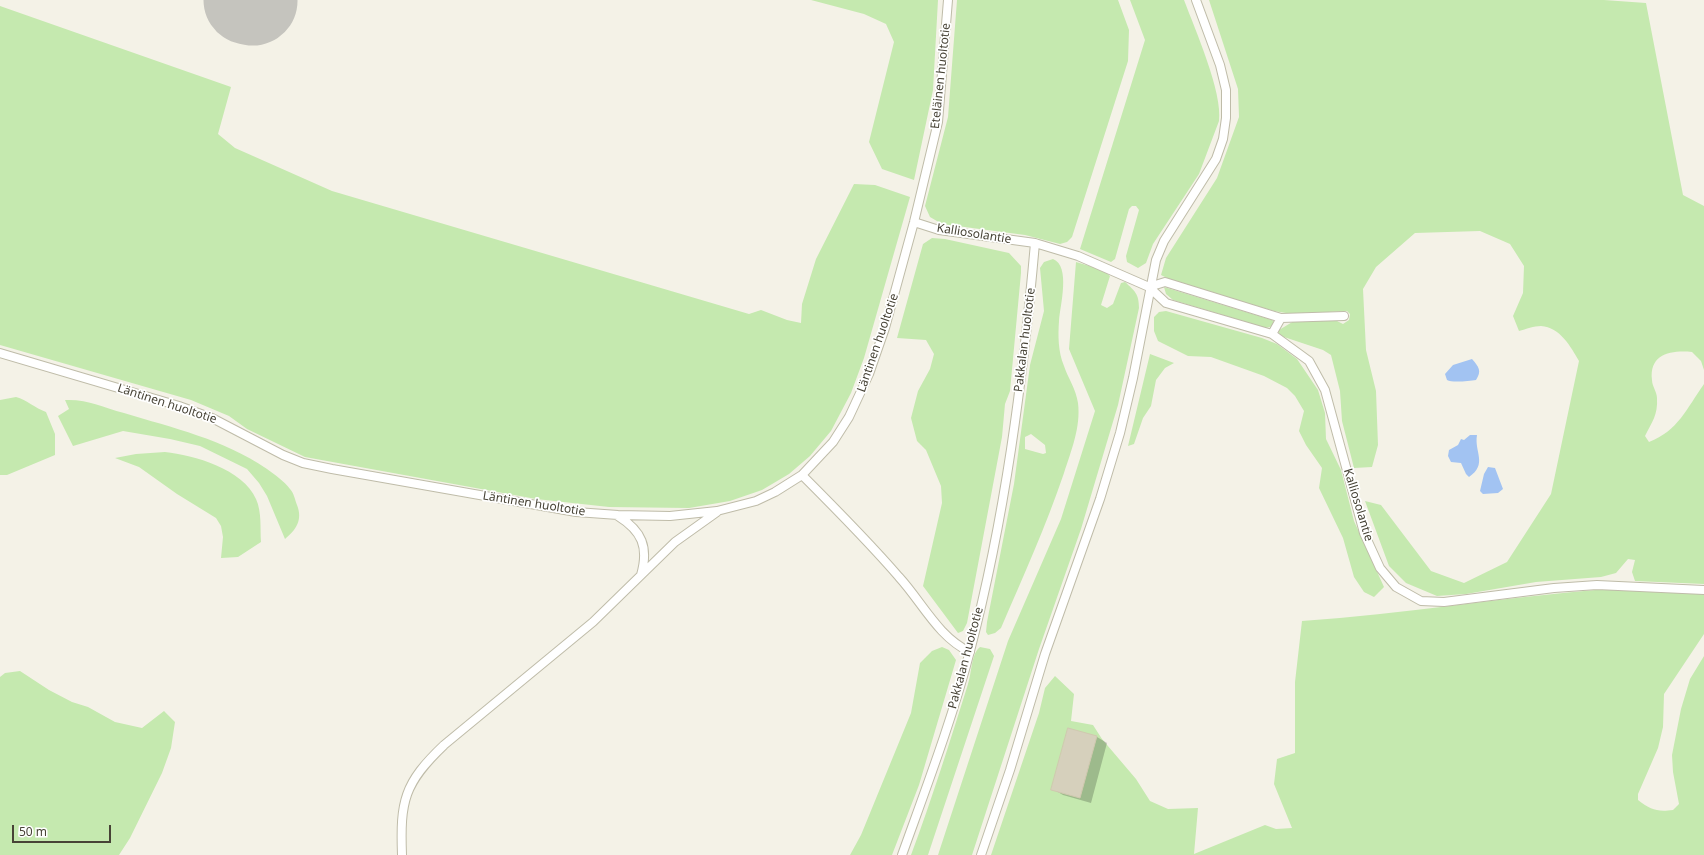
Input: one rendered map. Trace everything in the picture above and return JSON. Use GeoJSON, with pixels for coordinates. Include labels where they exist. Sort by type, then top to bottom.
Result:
{"type":"FeatureCollection","features":[{"type":"Feature","properties":{"kind":"lane","name":"Eteläinen huoltotie"},"geometry":{"type":"LineString","coordinates":[[914,222],[938,122],[948,0]]}},
{"type":"Feature","properties":{"kind":"lane"},"geometry":{"type":"LineString","coordinates":[[981,855],[1010,770],[1045,654],[1100,499],[1120,433],[1133,378],[1149,287],[1156,260],[1164,241],[1216,159],[1223,139],[1226,118],[1226,90],[1220,65],[1196,0]]}},
{"type":"Feature","properties":{"kind":"lane","name":"Kalliosolantie"},"geometry":{"type":"LineString","coordinates":[[914,222],[939,230],[1035,243]]}},
{"type":"Feature","properties":{"kind":"lane","name":"Läntinen huoltotie"},"geometry":{"type":"LineString","coordinates":[[0,353],[179,406],[212,418],[263,445],[302,463],[576,512],[618,515],[670,516],[717,511],[756,501],[769,495],[802,474],[833,442],[856,404],[869,374],[884,328],[914,222]]}},
{"type":"Feature","properties":{"kind":"lane"},"geometry":{"type":"LineString","coordinates":[[1035,243],[1078,256],[1149,287],[1165,282],[1282,318],[1344,316]]}},
{"type":"Feature","properties":{"kind":"lane","name":"Pakkalan huoltotie"},"geometry":{"type":"LineString","coordinates":[[902,855],[947,728],[970,652],[984,588],[1011,450],[1028,322],[1035,243]]}},
{"type":"Feature","properties":{"kind":"lane","name":"Kalliosolantie"},"geometry":{"type":"LineString","coordinates":[[1149,287],[1166,303],[1272,334],[1309,361],[1325,390],[1364,533],[1380,568],[1396,587],[1421,601],[1444,602],[1554,588],[1598,585],[1704,590]]}},
{"type":"Feature","properties":{"kind":"lane"},"geometry":{"type":"LineString","coordinates":[[1272,334],[1282,318]]}},
{"type":"Feature","properties":{"kind":"lane"},"geometry":{"type":"LineString","coordinates":[[802,474],[868,540],[956,646],[970,652]]}},
{"type":"Feature","properties":{"kind":"lane"},"geometry":{"type":"LineString","coordinates":[[402,855],[402,817],[405,799],[410,786],[427,762],[454,737],[593,622],[674,542],[717,511]]}},
{"type":"Feature","properties":{"kind":"lane"},"geometry":{"type":"LineString","coordinates":[[618,515],[632,525],[640,537],[644,550],[645,562],[640,577]]}},
{"type":"Feature","properties":{"kind":"green space"},"geometry":{"type":"Polygon","coordinates":[[[811,0],[938,0],[933,90],[914,180],[882,169],[869,142],[894,42],[886,24],[864,14],[811,0]]]}},
{"type":"Feature","properties":{"kind":"green space"},"geometry":{"type":"Polygon","coordinates":[[[957,0],[1118,0],[1129,30],[1128,61],[1072,237],[1067,242],[1060,244],[1025,235],[942,224],[930,217],[925,206],[948,117],[957,0]]]}},
{"type":"Feature","properties":{"kind":"green space"},"geometry":{"type":"Polygon","coordinates":[[[1130,0],[1184,0],[1213,78],[1219,109],[1219,121],[1199,174],[1153,244],[1146,263],[1138,268],[1127,262],[1126,256],[1139,210],[1136,206],[1132,206],[1129,209],[1115,259],[1111,262],[1080,249],[1145,40],[1130,0]]]}},
{"type":"Feature","properties":{"kind":"green space"},"geometry":{"type":"Polygon","coordinates":[[[1209,0],[1604,0],[1646,3],[1683,195],[1704,206],[1704,370],[1701,361],[1692,352],[1669,353],[1658,359],[1654,364],[1652,371],[1652,382],[1657,396],[1657,409],[1645,436],[1649,442],[1667,432],[1675,425],[1704,384],[1704,584],[1635,581],[1632,572],[1635,560],[1628,559],[1616,573],[1601,577],[1536,582],[1466,594],[1437,596],[1406,583],[1389,566],[1365,501],[1381,505],[1431,571],[1464,583],[1507,562],[1551,494],[1579,361],[1564,339],[1548,327],[1533,327],[1519,331],[1513,316],[1523,293],[1524,266],[1510,244],[1480,231],[1415,233],[1376,267],[1363,289],[1366,350],[1376,391],[1378,445],[1372,467],[1354,468],[1342,421],[1340,391],[1331,355],[1323,350],[1278,335],[1279,330],[1294,321],[1337,321],[1343,324],[1349,320],[1350,314],[1347,311],[1292,314],[1274,311],[1173,281],[1161,275],[1166,258],[1217,178],[1239,117],[1238,89],[1209,0]]]}},
{"type":"Feature","properties":{"kind":"green space"},"geometry":{"type":"Polygon","coordinates":[[[0,6],[231,87],[218,134],[235,148],[332,191],[749,314],[761,310],[787,320],[801,323],[802,304],[816,259],[854,184],[875,185],[910,197],[864,358],[851,393],[831,431],[810,456],[789,474],[762,490],[730,501],[689,508],[609,507],[536,499],[305,457],[247,429],[229,416],[191,400],[0,345],[0,6]]]}},
{"type":"Feature","properties":{"kind":"green space"},"geometry":{"type":"Polygon","coordinates":[[[932,238],[945,239],[1009,253],[1021,266],[1010,391],[1005,404],[1002,437],[967,623],[963,631],[958,633],[923,586],[942,503],[941,486],[926,450],[917,441],[911,418],[918,391],[930,369],[934,354],[926,340],[897,338],[923,244],[932,238]]]}},
{"type":"Feature","properties":{"kind":"green space"},"geometry":{"type":"Polygon","coordinates":[[[1053,259],[1058,263],[1062,270],[1063,287],[1059,321],[1059,344],[1062,361],[1077,398],[1079,412],[1077,430],[1057,493],[1018,590],[1001,628],[995,633],[988,635],[986,632],[987,622],[1014,484],[1030,365],[1044,311],[1040,268],[1044,262],[1053,259]],[[1031,434],[1025,437],[1025,449],[1043,454],[1046,453],[1045,445],[1031,434]]]}},
{"type":"Feature","properties":{"kind":"green space"},"geometry":{"type":"Polygon","coordinates":[[[1076,262],[1103,270],[1110,276],[1101,305],[1107,308],[1113,304],[1121,283],[1125,282],[1134,290],[1138,299],[1139,308],[1118,405],[1081,529],[1039,649],[972,855],[938,855],[1008,641],[1061,519],[1095,411],[1069,349],[1076,262]]]}},
{"type":"Feature","properties":{"kind":"green space"},"geometry":{"type":"Polygon","coordinates":[[[1164,287],[1272,320],[1274,322],[1273,326],[1266,328],[1173,300],[1166,294],[1164,287]]]}},
{"type":"Feature","properties":{"kind":"green space"},"geometry":{"type":"Polygon","coordinates":[[[1166,311],[1262,338],[1277,344],[1297,359],[1318,390],[1325,413],[1326,439],[1341,470],[1354,521],[1384,587],[1374,597],[1364,592],[1354,577],[1343,538],[1319,488],[1322,468],[1306,445],[1299,431],[1304,411],[1295,396],[1287,388],[1264,376],[1211,357],[1188,356],[1158,341],[1154,331],[1154,317],[1159,312],[1166,311]]]}},
{"type":"Feature","properties":{"kind":"green space"},"geometry":{"type":"Polygon","coordinates":[[[1150,354],[1174,363],[1165,368],[1156,380],[1151,406],[1143,418],[1134,444],[1128,446],[1150,354]]]}},
{"type":"Feature","properties":{"kind":"green space"},"geometry":{"type":"Polygon","coordinates":[[[16,397],[46,412],[55,434],[55,455],[7,475],[0,475],[0,400],[16,397]]]}},
{"type":"Feature","properties":{"kind":"green space"},"geometry":{"type":"Polygon","coordinates":[[[65,400],[88,402],[179,429],[215,442],[250,459],[267,469],[285,483],[291,491],[299,510],[299,520],[295,528],[285,539],[267,496],[259,483],[247,469],[200,446],[123,431],[73,446],[58,416],[69,409],[65,400]]]}},
{"type":"Feature","properties":{"kind":"green space"},"geometry":{"type":"Polygon","coordinates":[[[165,452],[190,456],[216,465],[240,479],[250,488],[258,504],[261,542],[238,557],[221,558],[223,537],[221,526],[216,518],[177,494],[139,467],[115,458],[136,454],[165,452]]]}},
{"type":"Feature","properties":{"kind":"green space"},"geometry":{"type":"Polygon","coordinates":[[[1606,589],[1704,592],[1704,634],[1664,694],[1663,727],[1658,748],[1638,794],[1638,800],[1651,808],[1663,811],[1673,810],[1679,804],[1673,772],[1672,755],[1681,709],[1690,679],[1704,656],[1704,855],[991,855],[1039,713],[1045,688],[1055,676],[1074,694],[1071,721],[1093,725],[1102,739],[1136,779],[1150,801],[1168,809],[1198,808],[1194,854],[1265,825],[1276,829],[1292,828],[1274,784],[1277,759],[1295,753],[1295,682],[1302,621],[1606,589]]]}},
{"type":"Feature","properties":{"kind":"green space"},"geometry":{"type":"Polygon","coordinates":[[[942,647],[949,650],[956,660],[919,785],[892,855],[850,855],[861,835],[911,713],[920,663],[932,651],[942,647]]]}},
{"type":"Feature","properties":{"kind":"green space"},"geometry":{"type":"Polygon","coordinates":[[[980,647],[990,649],[994,656],[928,855],[911,855],[934,791],[968,684],[973,659],[980,647]]]}},
{"type":"Feature","properties":{"kind":"green space"},"geometry":{"type":"Polygon","coordinates":[[[20,671],[49,690],[72,702],[88,707],[115,722],[142,728],[164,711],[175,722],[171,748],[162,773],[130,838],[119,855],[0,855],[0,677],[5,673],[20,671]]]}},
{"type":"Feature","properties":{"kind":"water"},"geometry":{"type":"Polygon","coordinates":[[[1472,359],[1479,369],[1479,374],[1476,380],[1457,382],[1447,380],[1445,374],[1453,365],[1472,359]]]}},
{"type":"Feature","properties":{"kind":"water"},"geometry":{"type":"Polygon","coordinates":[[[1470,435],[1477,435],[1479,462],[1475,472],[1469,477],[1461,463],[1451,462],[1448,456],[1449,450],[1458,445],[1461,439],[1464,440],[1470,435]]]}},
{"type":"Feature","properties":{"kind":"water"},"geometry":{"type":"Polygon","coordinates":[[[1488,467],[1495,468],[1503,489],[1498,493],[1483,494],[1480,491],[1484,474],[1488,467]]]}},
{"type":"Feature","properties":{"kind":"building"},"geometry":{"type":"Polygon","coordinates":[[[1068,728],[1097,736],[1080,798],[1051,790],[1068,728]]]}},
{"type":"Feature","properties":{"kind":"runway"},"geometry":{"type":"LineString","coordinates":[[248,0],[253,1]]}}]}
